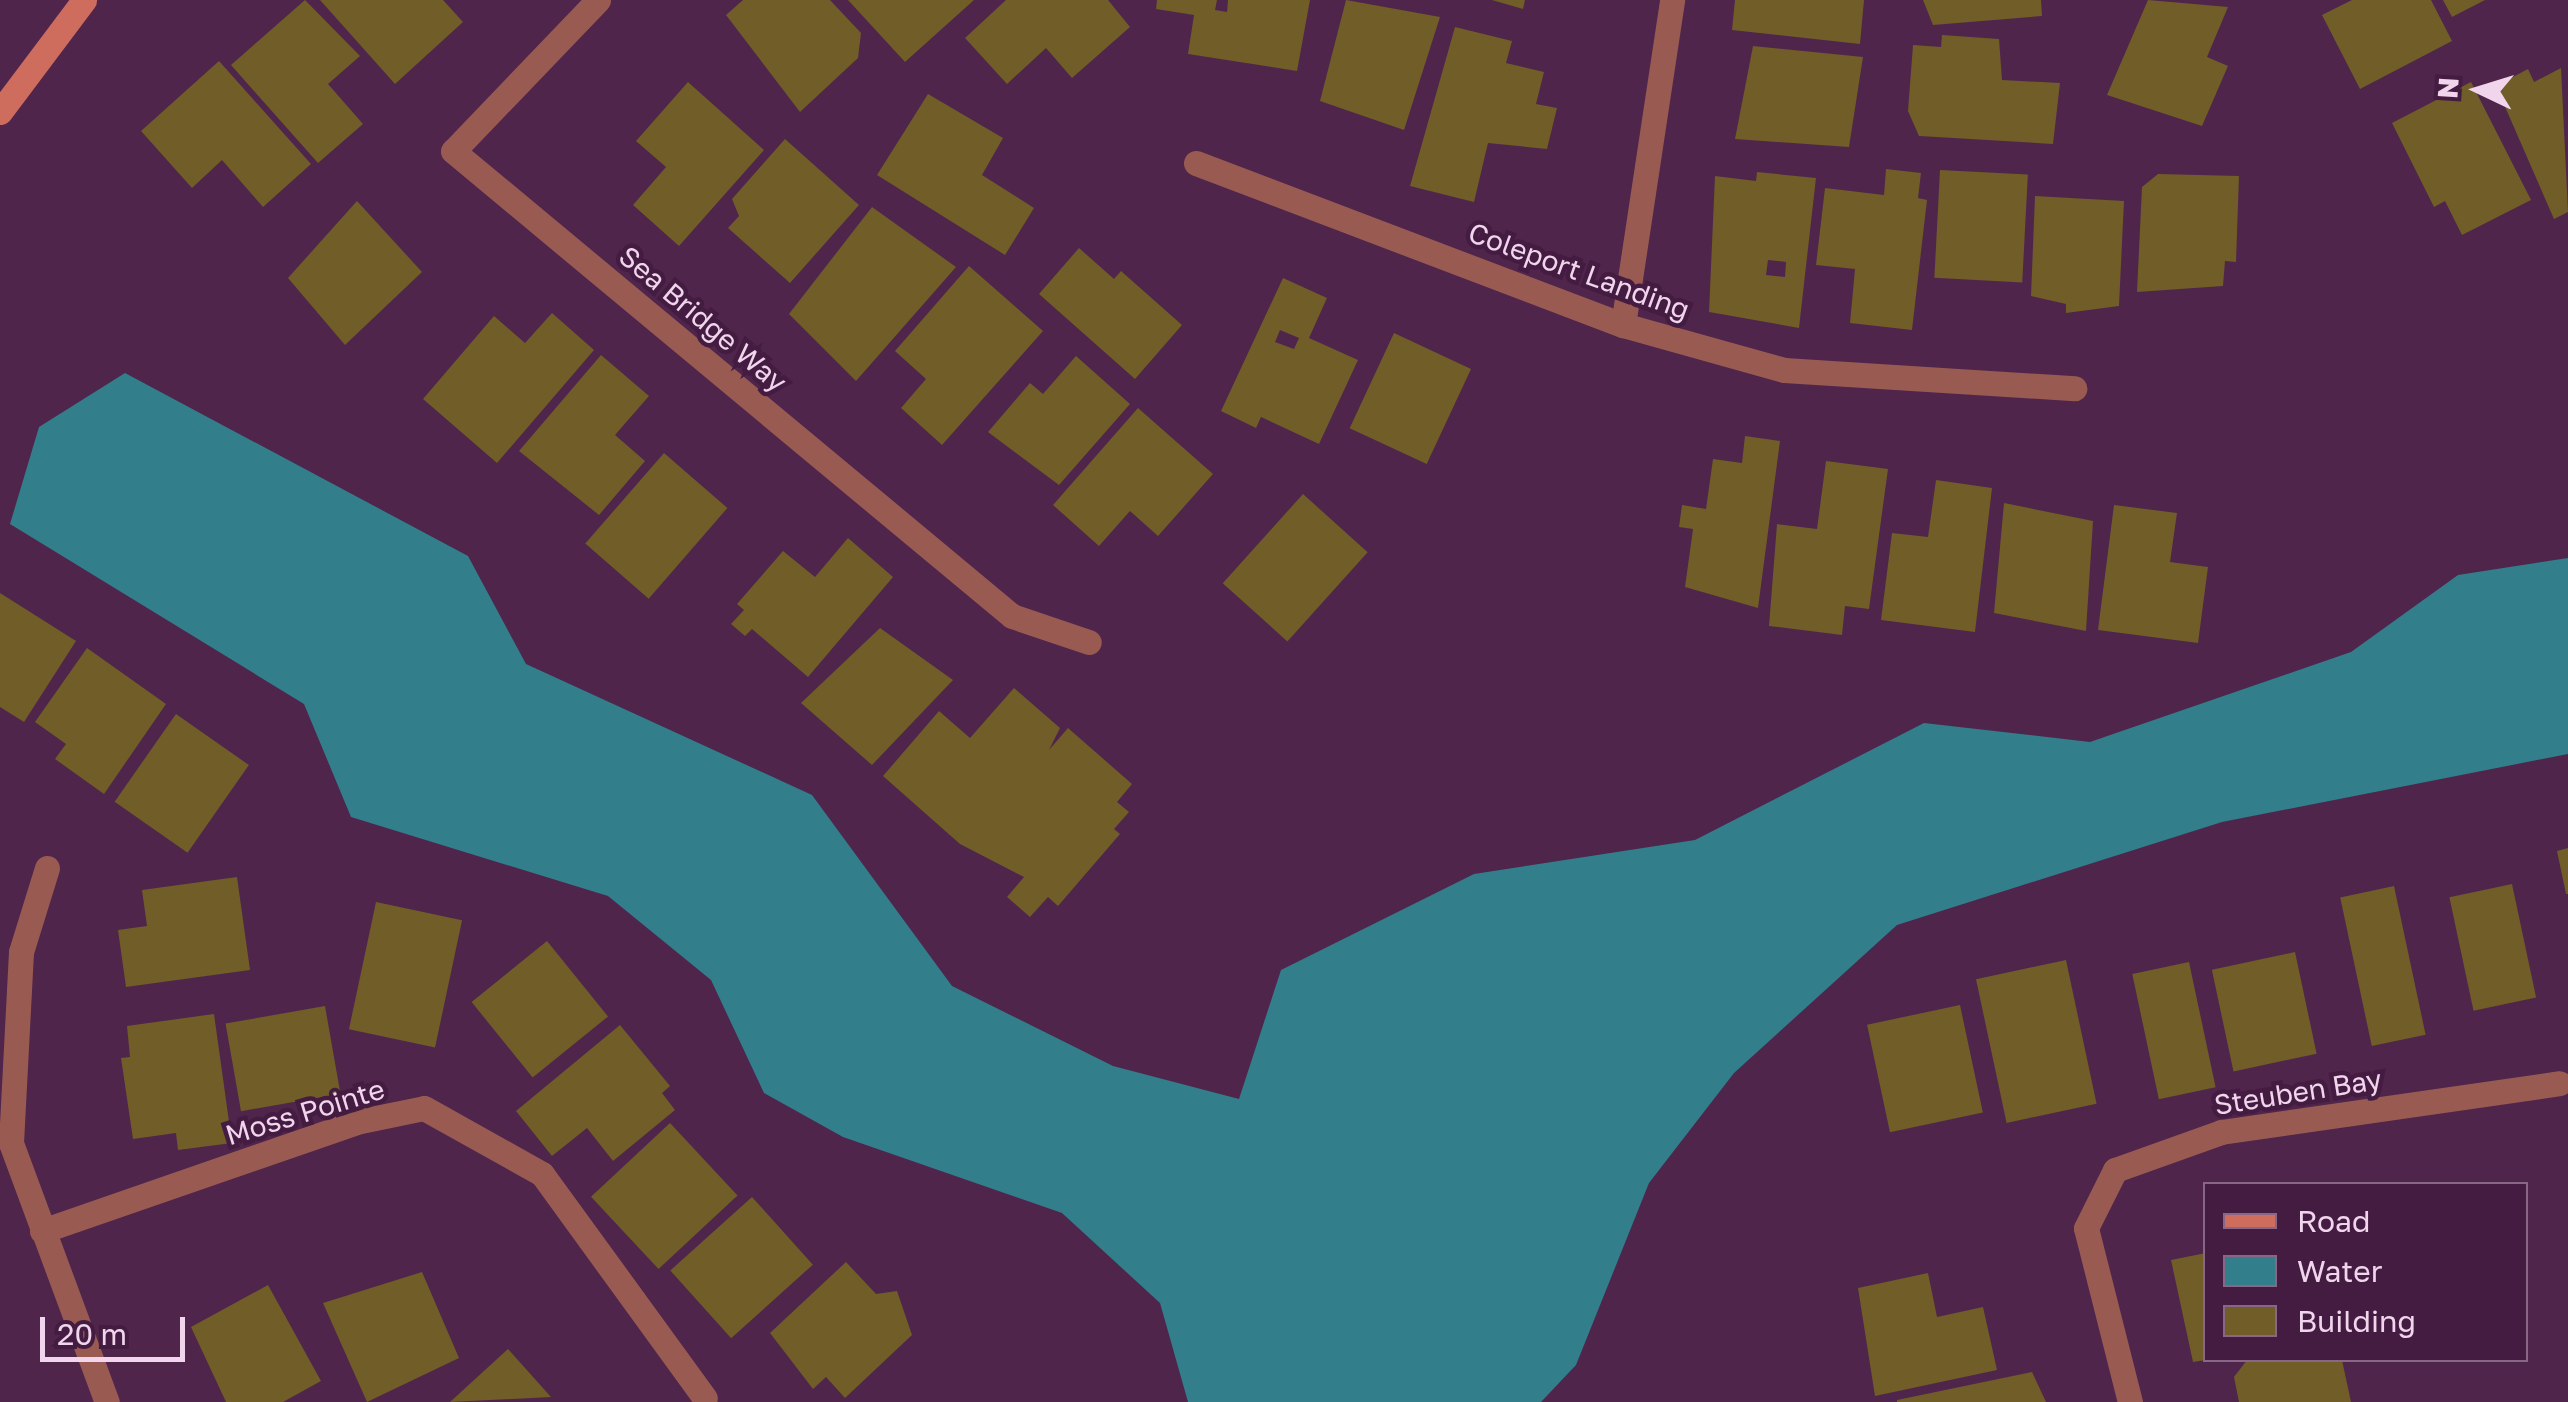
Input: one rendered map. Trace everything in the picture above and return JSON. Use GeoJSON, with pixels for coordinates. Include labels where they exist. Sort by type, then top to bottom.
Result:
{"type":"FeatureCollection","features":[{"type":"Feature","properties":{"kind":"main road"},"geometry":{"type":"LineString","coordinates":[[0,112],[84,0]]}},
{"type":"Feature","properties":{"kind":"street","name":"Sea Bridge Way"},"geometry":{"type":"LineString","coordinates":[[598,0],[453,151],[1012,616],[1089,642]]}},
{"type":"Feature","properties":{"kind":"street"},"geometry":{"type":"LineString","coordinates":[[1623,325],[1672,0]]}},
{"type":"Feature","properties":{"kind":"street","name":"Coleport Landing"},"geometry":{"type":"LineString","coordinates":[[1196,163],[1623,325],[1784,370],[2074,388]]}},
{"type":"Feature","properties":{"kind":"street"},"geometry":{"type":"LineString","coordinates":[[47,868],[21,952],[11,1143],[107,1402]]}},
{"type":"Feature","properties":{"kind":"street","name":"Steuben Bay"},"geometry":{"type":"LineString","coordinates":[[2130,1402],[2086,1228],[2114,1170],[2221,1132],[2559,1082]]}},
{"type":"Feature","properties":{"kind":"street","name":"Moss Pointe"},"geometry":{"type":"LineString","coordinates":[[42,1231],[356,1122],[424,1108],[542,1174],[705,1398]]}},
{"type":"Feature","properties":{"kind":"water"},"geometry":{"type":"Polygon","coordinates":[[[125,373],[468,556],[526,664],[812,795],[952,986],[1113,1066],[1239,1099],[1281,970],[1474,874],[1695,840],[1924,723],[2090,742],[2351,652],[2458,575],[2568,558],[2568,754],[2222,822],[1897,925],[1734,1073],[1649,1183],[1576,1365],[1541,1402],[1188,1402],[1160,1303],[1062,1213],[843,1137],[764,1093],[711,980],[608,896],[351,817],[304,704],[10,524],[39,427],[125,373]]]}},
{"type":"Feature","properties":{"kind":"building"},"geometry":{"type":"Polygon","coordinates":[[[305,0],[360,56],[328,84],[363,124],[318,163],[231,65],[305,0]]]}},
{"type":"Feature","properties":{"kind":"building"},"geometry":{"type":"Polygon","coordinates":[[[320,0],[443,0],[463,22],[395,84],[320,0]]]}},
{"type":"Feature","properties":{"kind":"building"},"geometry":{"type":"Polygon","coordinates":[[[743,0],[830,0],[861,33],[858,58],[800,112],[726,15],[743,0]]]}},
{"type":"Feature","properties":{"kind":"building"},"geometry":{"type":"Polygon","coordinates":[[[848,0],[974,0],[905,62],[848,0]]]}},
{"type":"Feature","properties":{"kind":"building"},"geometry":{"type":"Polygon","coordinates":[[[1006,0],[1108,0],[1130,27],[1072,78],[1046,48],[1007,84],[965,38],[1006,0]]]}},
{"type":"Feature","properties":{"kind":"building"},"geometry":{"type":"Polygon","coordinates":[[[1157,0],[1217,0],[1215,10],[1227,12],[1228,0],[1310,0],[1297,71],[1188,54],[1194,15],[1156,9],[1157,0]]]}},
{"type":"Feature","properties":{"kind":"building"},"geometry":{"type":"Polygon","coordinates":[[[1346,0],[1440,17],[1404,130],[1320,101],[1346,0]]]}},
{"type":"Feature","properties":{"kind":"building"},"geometry":{"type":"Polygon","coordinates":[[[1492,0],[1525,0],[1523,9],[1492,0]]]}},
{"type":"Feature","properties":{"kind":"building"},"geometry":{"type":"Polygon","coordinates":[[[1735,0],[1864,0],[1860,44],[1732,30],[1735,0]]]}},
{"type":"Feature","properties":{"kind":"building"},"geometry":{"type":"Polygon","coordinates":[[[1923,0],[2041,0],[2042,16],[1933,25],[1923,0]]]}},
{"type":"Feature","properties":{"kind":"building"},"geometry":{"type":"Polygon","coordinates":[[[2148,0],[2228,7],[2207,57],[2228,66],[2202,126],[2107,95],[2148,0]]]}},
{"type":"Feature","properties":{"kind":"building"},"geometry":{"type":"Polygon","coordinates":[[[2352,0],[2431,0],[2452,41],[2360,89],[2322,15],[2352,0]]]}},
{"type":"Feature","properties":{"kind":"building"},"geometry":{"type":"Polygon","coordinates":[[[2443,0],[2485,0],[2452,17],[2443,0]]]}},
{"type":"Feature","properties":{"kind":"building"},"geometry":{"type":"Polygon","coordinates":[[[1455,27],[1512,41],[1506,63],[1544,72],[1536,104],[1557,108],[1547,149],[1488,143],[1474,202],[1410,186],[1455,27]]]}},
{"type":"Feature","properties":{"kind":"building"},"geometry":{"type":"Polygon","coordinates":[[[1942,35],[1999,39],[2002,80],[2060,83],[2053,144],[1919,136],[1908,111],[1913,45],[1941,47],[1942,35]]]}},
{"type":"Feature","properties":{"kind":"building"},"geometry":{"type":"Polygon","coordinates":[[[1753,46],[1863,57],[1849,147],[1735,139],[1753,46]]]}},
{"type":"Feature","properties":{"kind":"building"},"geometry":{"type":"Polygon","coordinates":[[[219,61],[311,164],[263,207],[222,160],[192,188],[141,131],[219,61]]]}},
{"type":"Feature","properties":{"kind":"building"},"geometry":{"type":"Polygon","coordinates":[[[2561,68],[2568,212],[2554,219],[2496,86],[2528,69],[2534,82],[2561,68]]]}},
{"type":"Feature","properties":{"kind":"building"},"geometry":{"type":"Polygon","coordinates":[[[688,82],[764,150],[679,246],[633,205],[666,167],[636,141],[688,82]]]}},
{"type":"Feature","properties":{"kind":"building"},"geometry":{"type":"Polygon","coordinates":[[[2471,82],[2531,200],[2462,235],[2445,201],[2434,207],[2392,123],[2471,82]]]}},
{"type":"Feature","properties":{"kind":"building"},"geometry":{"type":"Polygon","coordinates":[[[928,94],[1003,138],[982,175],[1034,208],[1005,255],[877,175],[928,94]]]}},
{"type":"Feature","properties":{"kind":"building"},"geometry":{"type":"Polygon","coordinates":[[[785,139],[859,205],[790,283],[728,228],[739,216],[732,199],[785,139]]]}},
{"type":"Feature","properties":{"kind":"building"},"geometry":{"type":"Polygon","coordinates":[[[1886,169],[1921,173],[1918,198],[1927,200],[1912,330],[1850,323],[1855,269],[1816,265],[1825,188],[1884,195],[1886,169]]]}},
{"type":"Feature","properties":{"kind":"building"},"geometry":{"type":"Polygon","coordinates":[[[1940,170],[2028,175],[2022,282],[1934,278],[1940,170]]]}},
{"type":"Feature","properties":{"kind":"building"},"geometry":{"type":"Polygon","coordinates":[[[1757,172],[1816,178],[1799,328],[1709,312],[1715,176],[1756,181],[1757,172]],[[1768,260],[1766,275],[1785,277],[1786,262],[1768,260]]]}},
{"type":"Feature","properties":{"kind":"building"},"geometry":{"type":"Polygon","coordinates":[[[2158,174],[2239,176],[2236,262],[2225,261],[2223,286],[2137,292],[2142,187],[2158,174]]]}},
{"type":"Feature","properties":{"kind":"building"},"geometry":{"type":"Polygon","coordinates":[[[2035,196],[2124,201],[2119,306],[2066,313],[2066,304],[2031,296],[2035,196]]]}},
{"type":"Feature","properties":{"kind":"building"},"geometry":{"type":"Polygon","coordinates":[[[357,201],[422,272],[345,345],[288,278],[357,201]]]}},
{"type":"Feature","properties":{"kind":"building"},"geometry":{"type":"Polygon","coordinates":[[[872,207],[956,267],[856,381],[789,314],[872,207]]]}},
{"type":"Feature","properties":{"kind":"building"},"geometry":{"type":"Polygon","coordinates":[[[1079,248],[1114,279],[1121,271],[1182,325],[1135,379],[1039,294],[1079,248]]]}},
{"type":"Feature","properties":{"kind":"building"},"geometry":{"type":"Polygon","coordinates":[[[969,266],[1043,331],[942,445],[901,408],[926,379],[895,351],[969,266]]]}},
{"type":"Feature","properties":{"kind":"building"},"geometry":{"type":"Polygon","coordinates":[[[1283,278],[1327,298],[1309,338],[1358,360],[1319,444],[1261,417],[1256,428],[1221,411],[1283,278]],[[1280,330],[1275,342],[1294,349],[1299,338],[1280,330]]]}},
{"type":"Feature","properties":{"kind":"building"},"geometry":{"type":"Polygon","coordinates":[[[552,313],[594,350],[497,463],[423,399],[494,316],[525,343],[552,313]]]}},
{"type":"Feature","properties":{"kind":"building"},"geometry":{"type":"Polygon","coordinates":[[[1394,333],[1471,369],[1427,464],[1350,428],[1394,333]]]}},
{"type":"Feature","properties":{"kind":"building"},"geometry":{"type":"Polygon","coordinates":[[[601,355],[649,396],[615,435],[645,461],[599,515],[519,451],[601,355]]]}},
{"type":"Feature","properties":{"kind":"building"},"geometry":{"type":"Polygon","coordinates":[[[1076,356],[1130,404],[1059,485],[988,432],[1030,383],[1043,394],[1076,356]]]}},
{"type":"Feature","properties":{"kind":"building"},"geometry":{"type":"Polygon","coordinates":[[[1138,408],[1213,474],[1158,536],[1130,511],[1099,546],[1053,505],[1138,408]]]}},
{"type":"Feature","properties":{"kind":"building"},"geometry":{"type":"Polygon","coordinates":[[[1745,436],[1780,441],[1758,608],[1685,587],[1693,529],[1679,527],[1682,505],[1706,509],[1713,459],[1742,463],[1745,436]]]}},
{"type":"Feature","properties":{"kind":"building"},"geometry":{"type":"Polygon","coordinates":[[[664,453],[727,508],[649,599],[585,544],[664,453]]]}},
{"type":"Feature","properties":{"kind":"building"},"geometry":{"type":"Polygon","coordinates":[[[1826,461],[1888,469],[1869,609],[1845,606],[1842,635],[1769,626],[1777,524],[1817,529],[1826,461]]]}},
{"type":"Feature","properties":{"kind":"building"},"geometry":{"type":"Polygon","coordinates":[[[1936,480],[1992,488],[1975,632],[1881,620],[1892,533],[1928,537],[1936,480]]]}},
{"type":"Feature","properties":{"kind":"building"},"geometry":{"type":"Polygon","coordinates":[[[1303,494],[1368,552],[1287,641],[1223,583],[1303,494]]]}},
{"type":"Feature","properties":{"kind":"building"},"geometry":{"type":"Polygon","coordinates":[[[2004,503],[2093,521],[2086,631],[1994,613],[2004,503]]]}},
{"type":"Feature","properties":{"kind":"building"},"geometry":{"type":"Polygon","coordinates":[[[2114,505],[2177,513],[2170,562],[2208,567],[2198,643],[2098,630],[2114,505]]]}},
{"type":"Feature","properties":{"kind":"building"},"geometry":{"type":"Polygon","coordinates":[[[848,538],[893,577],[808,677],[752,629],[745,636],[731,624],[744,610],[737,604],[783,551],[815,577],[848,538]]]}},
{"type":"Feature","properties":{"kind":"building"},"geometry":{"type":"Polygon","coordinates":[[[0,593],[76,641],[24,722],[0,707],[0,593]]]}},
{"type":"Feature","properties":{"kind":"building"},"geometry":{"type":"Polygon","coordinates":[[[880,628],[953,680],[872,765],[801,703],[880,628]]]}},
{"type":"Feature","properties":{"kind":"building"},"geometry":{"type":"Polygon","coordinates":[[[87,648],[166,704],[104,794],[55,759],[66,744],[35,722],[87,648]]]}},
{"type":"Feature","properties":{"kind":"building"},"geometry":{"type":"Polygon","coordinates":[[[1014,688],[1060,728],[1049,750],[1068,728],[1132,784],[1117,802],[1129,812],[1114,829],[1120,834],[1058,906],[1048,897],[1030,917],[1007,897],[1024,877],[960,844],[883,776],[939,711],[970,738],[1014,688]]]}},
{"type":"Feature","properties":{"kind":"building"},"geometry":{"type":"Polygon","coordinates":[[[176,714],[249,765],[188,853],[115,802],[176,714]]]}},
{"type":"Feature","properties":{"kind":"building"},"geometry":{"type":"Polygon","coordinates":[[[2568,848],[2568,894],[2566,894],[2557,851],[2568,848]]]}},
{"type":"Feature","properties":{"kind":"building"},"geometry":{"type":"Polygon","coordinates":[[[237,877],[250,970],[126,987],[118,930],[147,926],[142,890],[237,877]]]}},
{"type":"Feature","properties":{"kind":"building"},"geometry":{"type":"Polygon","coordinates":[[[2512,884],[2536,997],[2474,1011],[2449,897],[2512,884]]]}},
{"type":"Feature","properties":{"kind":"building"},"geometry":{"type":"Polygon","coordinates":[[[2394,886],[2426,1035],[2372,1046],[2340,897],[2394,886]]]}},
{"type":"Feature","properties":{"kind":"building"},"geometry":{"type":"Polygon","coordinates":[[[376,902],[462,920],[435,1047],[349,1029],[376,902]]]}},
{"type":"Feature","properties":{"kind":"building"},"geometry":{"type":"Polygon","coordinates":[[[547,941],[608,1016],[533,1077],[472,1002],[547,941]]]}},
{"type":"Feature","properties":{"kind":"building"},"geometry":{"type":"Polygon","coordinates":[[[2295,952],[2317,1054],[2233,1071],[2212,970],[2295,952]]]}},
{"type":"Feature","properties":{"kind":"building"},"geometry":{"type":"Polygon","coordinates":[[[2066,960],[2097,1104],[2007,1123],[1976,979],[2066,960]]]}},
{"type":"Feature","properties":{"kind":"building"},"geometry":{"type":"Polygon","coordinates":[[[2189,962],[2216,1087],[2159,1099],[2132,974],[2189,962]]]}},
{"type":"Feature","properties":{"kind":"building"},"geometry":{"type":"Polygon","coordinates":[[[1960,1005],[1983,1113],[1890,1132],[1867,1025],[1960,1005]]]}},
{"type":"Feature","properties":{"kind":"building"},"geometry":{"type":"Polygon","coordinates":[[[325,1006],[340,1094],[241,1111],[226,1024],[325,1006]]]}},
{"type":"Feature","properties":{"kind":"building"},"geometry":{"type":"Polygon","coordinates":[[[214,1014],[232,1143],[178,1150],[176,1133],[133,1139],[121,1058],[130,1057],[127,1026],[214,1014]]]}},
{"type":"Feature","properties":{"kind":"building"},"geometry":{"type":"Polygon","coordinates":[[[620,1025],[670,1086],[662,1093],[675,1110],[613,1161],[587,1128],[552,1156],[516,1111],[620,1025]]]}},
{"type":"Feature","properties":{"kind":"building"},"geometry":{"type":"Polygon","coordinates":[[[670,1123],[738,1195],[659,1269],[591,1197],[670,1123]]]}},
{"type":"Feature","properties":{"kind":"building"},"geometry":{"type":"Polygon","coordinates":[[[752,1197],[813,1265],[731,1338],[670,1271],[752,1197]]]}},
{"type":"Feature","properties":{"kind":"building"},"geometry":{"type":"Polygon","coordinates":[[[2203,1254],[2203,1360],[2193,1362],[2171,1260],[2203,1254]]]}},
{"type":"Feature","properties":{"kind":"building"},"geometry":{"type":"Polygon","coordinates":[[[846,1262],[876,1294],[897,1291],[912,1335],[845,1398],[826,1377],[813,1389],[770,1333],[846,1262]]]}},
{"type":"Feature","properties":{"kind":"building"},"geometry":{"type":"Polygon","coordinates":[[[422,1272],[459,1358],[367,1402],[323,1303],[422,1272]]]}},
{"type":"Feature","properties":{"kind":"building"},"geometry":{"type":"Polygon","coordinates":[[[1928,1273],[1937,1317],[1983,1307],[1997,1370],[1875,1396],[1858,1288],[1928,1273]]]}},
{"type":"Feature","properties":{"kind":"building"},"geometry":{"type":"Polygon","coordinates":[[[268,1285],[321,1381],[283,1402],[226,1402],[191,1327],[268,1285]]]}},
{"type":"Feature","properties":{"kind":"building"},"geometry":{"type":"Polygon","coordinates":[[[508,1349],[551,1397],[450,1402],[508,1349]]]}},
{"type":"Feature","properties":{"kind":"building"},"geometry":{"type":"Polygon","coordinates":[[[2245,1362],[2342,1362],[2351,1402],[2239,1402],[2234,1377],[2245,1362]]]}},
{"type":"Feature","properties":{"kind":"building"},"geometry":{"type":"Polygon","coordinates":[[[2032,1372],[2046,1402],[1897,1402],[1897,1400],[2032,1372]]]}}]}
